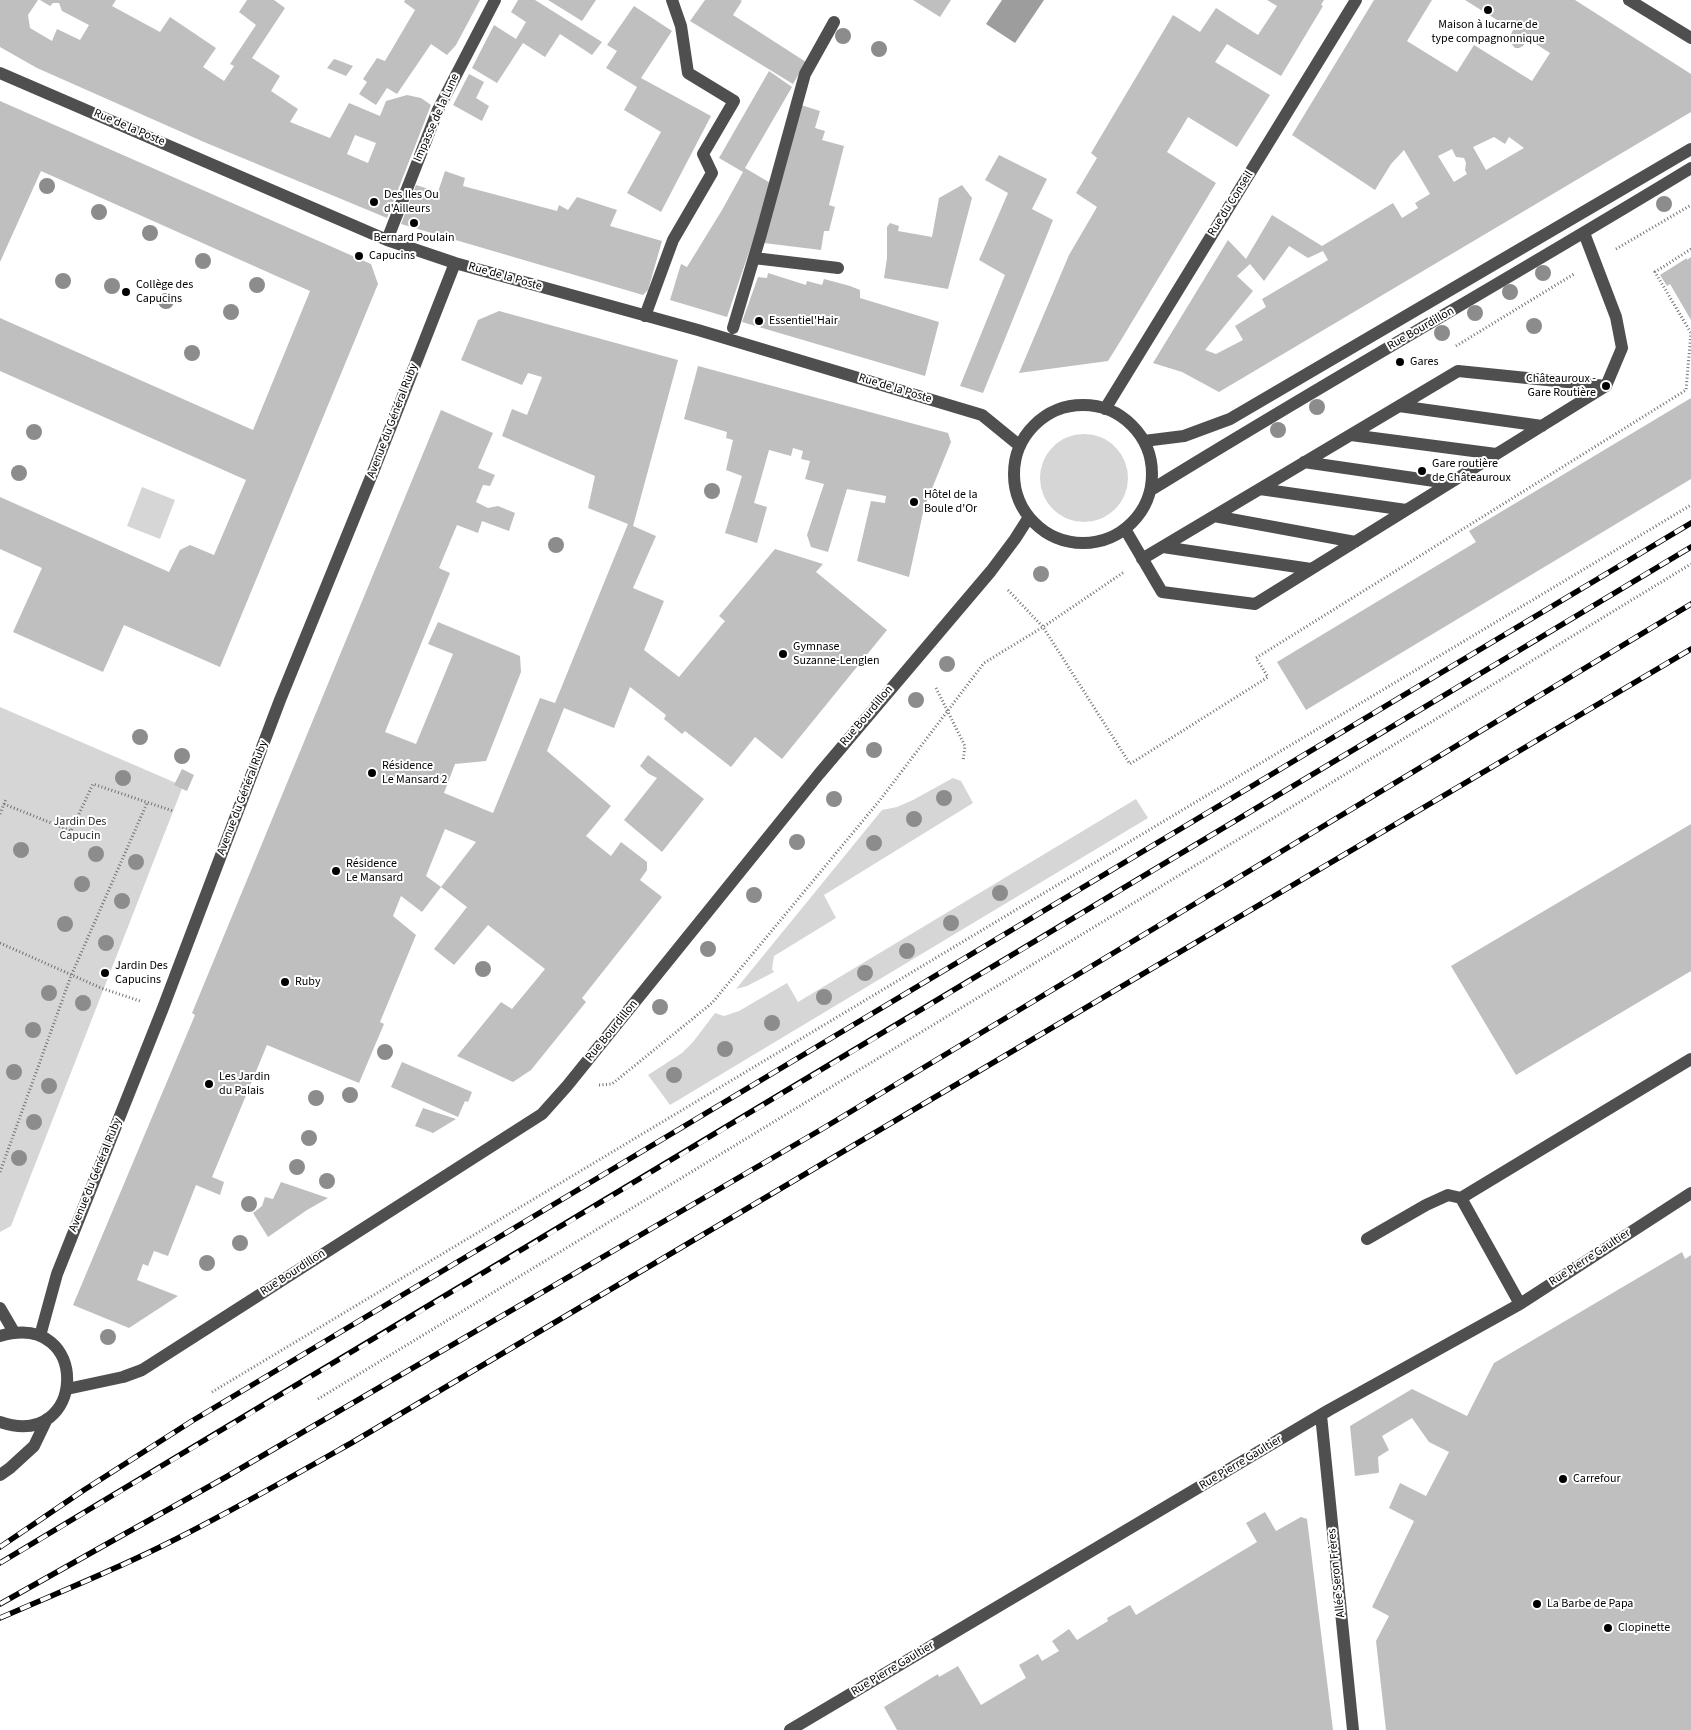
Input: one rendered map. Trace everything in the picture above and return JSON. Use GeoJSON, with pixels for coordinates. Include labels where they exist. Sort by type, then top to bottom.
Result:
{"type":"FeatureCollection","features":[{"type":"Feature","properties":{"kind":"street","name":"Impasse de la Lune"},"geometry":{"type":"LineString","coordinates":[[387,240],[438,110],[495,0]]}},
{"type":"Feature","properties":{"kind":"street"},"geometry":{"type":"LineString","coordinates":[[645,316],[673,240],[712,173],[703,154],[734,101],[688,73],[681,26],[672,0]]}},
{"type":"Feature","properties":{"kind":"street","name":"Rue du Conseil"},"geometry":{"type":"LineString","coordinates":[[1105,409],[1356,0]]}},
{"type":"Feature","properties":{"kind":"street"},"geometry":{"type":"LineString","coordinates":[[1629,0],[1691,38]]}},
{"type":"Feature","properties":{"kind":"street"},"geometry":{"type":"LineString","coordinates":[[733,328],[805,74],[834,22]]}},
{"type":"Feature","properties":{"kind":"street","name":"Rue de la Poste"},"geometry":{"type":"LineString","coordinates":[[0,73],[387,240],[455,263],[982,414],[1020,446]]}},
{"type":"Feature","properties":{"kind":"street","name":"Rue Bourdillon"},"geometry":{"type":"LineString","coordinates":[[1144,441],[1184,436],[1236,416],[1691,149]]}},
{"type":"Feature","properties":{"kind":"street","name":"Rue Bourdillon"},"geometry":{"type":"LineString","coordinates":[[1151,490],[1252,428],[1691,168]]}},
{"type":"Feature","properties":{"kind":"street"},"geometry":{"type":"LineString","coordinates":[[1125,529],[1162,592],[1255,604],[1606,386],[1622,348],[1616,317],[1584,233]]}},
{"type":"Feature","properties":{"kind":"street"},"geometry":{"type":"LineString","coordinates":[[754,258],[838,268]]}},
{"type":"Feature","properties":{"kind":"street","name":"Avenue du Général Ruby"},"geometry":{"type":"LineString","coordinates":[[40,1336],[57,1274],[162,1008],[280,700],[375,467],[455,263]]}},
{"type":"Feature","properties":{"kind":"street"},"geometry":{"type":"LineString","coordinates":[[1142,559],[1458,371],[1606,386]]}},
{"type":"Feature","properties":{"kind":"street"},"geometry":{"type":"LineString","coordinates":[[1072,406],[1090,406],[1105,409],[1128,422],[1137,430],[1144,441],[1150,457],[1152,473],[1151,490],[1142,512],[1134,522],[1114,536],[1101,541],[1075,543],[1062,540],[1049,535],[1038,527],[1022,506],[1014,483],[1016,458],[1020,446],[1029,432],[1041,420],[1056,411],[1072,406]]}},
{"type":"Feature","properties":{"kind":"street"},"geometry":{"type":"LineString","coordinates":[[1399,406],[1542,426]]}},
{"type":"Feature","properties":{"kind":"street"},"geometry":{"type":"LineString","coordinates":[[1351,434],[1496,454]]}},
{"type":"Feature","properties":{"kind":"street"},"geometry":{"type":"LineString","coordinates":[[1304,462],[1448,484]]}},
{"type":"Feature","properties":{"kind":"street"},"geometry":{"type":"LineString","coordinates":[[1260,489],[1406,510]]}},
{"type":"Feature","properties":{"kind":"street"},"geometry":{"type":"LineString","coordinates":[[1214,516],[1355,542]]}},
{"type":"Feature","properties":{"kind":"street","name":"Rue Bourdillon"},"geometry":{"type":"LineString","coordinates":[[67,1389],[122,1377],[142,1370],[542,1114],[567,1086],[819,774],[991,571],[1029,517]]}},
{"type":"Feature","properties":{"kind":"street"},"geometry":{"type":"LineString","coordinates":[[1162,547],[1311,569]]}},
{"type":"Feature","properties":{"kind":"street"},"geometry":{"type":"LineString","coordinates":[[1367,1239],[1448,1195],[1461,1198],[1691,1060]]}},
{"type":"Feature","properties":{"kind":"street","name":"Rue Pierre Gaultier"},"geometry":{"type":"LineString","coordinates":[[790,1730],[1321,1415],[1520,1304],[1691,1192]]}},
{"type":"Feature","properties":{"kind":"street"},"geometry":{"type":"LineString","coordinates":[[1461,1198],[1520,1304]]}},
{"type":"Feature","properties":{"kind":"street"},"geometry":{"type":"LineString","coordinates":[[0,1308],[14,1332]]}},
{"type":"Feature","properties":{"kind":"street"},"geometry":{"type":"LineString","coordinates":[[0,1336],[14,1332],[27,1332],[40,1336],[53,1344],[63,1357],[68,1373],[64,1400],[47,1419],[31,1426],[12,1426],[0,1422]]}},
{"type":"Feature","properties":{"kind":"street","name":"Allée Seron Frères"},"geometry":{"type":"LineString","coordinates":[[1321,1415],[1353,1730]]}},
{"type":"Feature","properties":{"kind":"street"},"geometry":{"type":"LineString","coordinates":[[0,1475],[34,1446],[47,1419]]}},
{"type":"Feature","properties":{"kind":"path"},"geometry":{"type":"LineString","coordinates":[[991,571],[1043,627],[1130,764],[1268,677],[1256,658],[1686,390],[1691,333],[1655,272],[1691,249]]}},
{"type":"Feature","properties":{"kind":"path"},"geometry":{"type":"LineString","coordinates":[[212,1392],[1691,505]]}},
{"type":"Feature","properties":{"kind":"path"},"geometry":{"type":"LineString","coordinates":[[318,1399],[1691,564]]}},
{"type":"Feature","properties":{"kind":"path"},"geometry":{"type":"LineString","coordinates":[[567,1086],[612,1084],[712,1004],[880,800],[984,663],[1043,627]]}},
{"type":"Feature","properties":{"kind":"path"},"geometry":{"type":"LineString","coordinates":[[936,688],[965,746],[963,761]]}},
{"type":"Feature","properties":{"kind":"path"},"geometry":{"type":"LineString","coordinates":[[4,804],[71,831],[93,784],[173,812]]}},
{"type":"Feature","properties":{"kind":"path"},"geometry":{"type":"LineString","coordinates":[[0,814],[6,799]]}},
{"type":"Feature","properties":{"kind":"path"},"geometry":{"type":"LineString","coordinates":[[0,1172],[71,976],[147,803]]}},
{"type":"Feature","properties":{"kind":"path"},"geometry":{"type":"LineString","coordinates":[[0,943],[71,976],[162,1008]]}},
{"type":"Feature","properties":{"kind":"green space"},"geometry":{"type":"Polygon","coordinates":[[[1084,434],[1101,437],[1109,441],[1121,453],[1125,461],[1128,478],[1125,495],[1121,503],[1109,515],[1101,519],[1084,522],[1067,519],[1059,515],[1047,503],[1043,495],[1040,478],[1043,461],[1047,453],[1059,441],[1067,437],[1084,434]]]}},
{"type":"Feature","properties":{"kind":"green space"},"geometry":{"type":"Polygon","coordinates":[[[142,487],[175,500],[160,539],[127,526],[142,487]]]}},
{"type":"Feature","properties":{"kind":"green space","name":"Jardin Des Capucin"},"geometry":{"type":"Polygon","coordinates":[[[0,707],[183,786],[11,1226],[0,1232],[0,707]]]}},
{"type":"Feature","properties":{"kind":"green space"},"geometry":{"type":"Polygon","coordinates":[[[953,778],[961,781],[973,803],[824,895],[836,918],[774,956],[772,969],[774,972],[747,986],[736,989],[882,810],[897,807],[913,800],[953,778]]]}},
{"type":"Feature","properties":{"kind":"green space"},"geometry":{"type":"Polygon","coordinates":[[[1136,799],[1148,818],[670,1105],[648,1075],[682,1053],[715,1013],[724,1016],[739,1011],[787,983],[798,1002],[1136,799]]]}},
{"type":"Feature","properties":{"kind":"shaded area"},"geometry":{"type":"Polygon","coordinates":[[[1002,0],[1044,0],[1015,43],[986,24],[1002,0]]]}},
{"type":"Feature","properties":{"kind":"building"},"geometry":{"type":"Polygon","coordinates":[[[0,0],[38,0],[28,15],[30,28],[52,41],[57,29],[80,40],[89,25],[62,11],[59,3],[53,3],[50,6],[40,0],[116,0],[112,6],[160,32],[170,17],[216,48],[203,67],[224,81],[234,66],[230,64],[256,25],[239,12],[247,0],[274,0],[285,8],[252,58],[280,76],[271,91],[298,109],[290,122],[330,138],[349,103],[380,116],[386,101],[407,95],[421,98],[431,105],[387,218],[204,142],[37,68],[0,47],[0,0]],[[355,135],[347,154],[368,163],[376,143],[355,135]]]}},
{"type":"Feature","properties":{"kind":"building"},"geometry":{"type":"Polygon","coordinates":[[[405,0],[480,0],[456,45],[447,55],[431,44],[397,94],[387,88],[376,105],[359,94],[367,82],[363,79],[377,58],[385,61],[415,10],[404,2],[405,0]]]}},
{"type":"Feature","properties":{"kind":"building"},"geometry":{"type":"Polygon","coordinates":[[[518,0],[535,0],[602,42],[592,55],[560,34],[545,57],[523,43],[497,83],[472,68],[494,25],[516,39],[526,22],[511,12],[518,0]]]}},
{"type":"Feature","properties":{"kind":"building"},"geometry":{"type":"Polygon","coordinates":[[[548,0],[596,0],[582,21],[548,0]]]}},
{"type":"Feature","properties":{"kind":"building"},"geometry":{"type":"Polygon","coordinates":[[[705,0],[742,1],[733,15],[806,62],[793,84],[690,21],[705,0]]]}},
{"type":"Feature","properties":{"kind":"building"},"geometry":{"type":"Polygon","coordinates":[[[913,0],[951,0],[940,17],[913,0]]]}},
{"type":"Feature","properties":{"kind":"building"},"geometry":{"type":"Polygon","coordinates":[[[1267,0],[1324,0],[1321,5],[1323,6],[1281,76],[1227,44],[1215,62],[1270,95],[1237,147],[1188,117],[1167,152],[1216,183],[1108,361],[1019,373],[1069,255],[1097,207],[1076,193],[1097,158],[1091,153],[1173,15],[1200,32],[1216,8],[1258,35],[1277,6],[1267,0]]]}},
{"type":"Feature","properties":{"kind":"building"},"geometry":{"type":"Polygon","coordinates":[[[1374,0],[1432,0],[1407,41],[1457,72],[1474,45],[1532,81],[1550,53],[1528,39],[1523,46],[1515,48],[1508,40],[1513,30],[1465,0],[1575,0],[1691,74],[1691,112],[1219,392],[1182,372],[1153,363],[1228,240],[1246,259],[1272,215],[1322,246],[1393,203],[1402,218],[1418,208],[1415,203],[1430,194],[1404,150],[1391,164],[1375,190],[1292,135],[1374,0]],[[1494,137],[1473,147],[1486,170],[1524,148],[1509,137],[1505,144],[1494,137]],[[1452,149],[1438,156],[1454,182],[1467,174],[1464,158],[1456,157],[1452,149]],[[1289,246],[1264,281],[1250,264],[1237,276],[1253,291],[1205,350],[1216,354],[1243,340],[1235,326],[1266,307],[1262,299],[1328,260],[1323,251],[1308,258],[1289,246]]]}},
{"type":"Feature","properties":{"kind":"building"},"geometry":{"type":"Polygon","coordinates":[[[634,6],[672,31],[641,78],[711,116],[661,212],[627,193],[661,132],[624,110],[637,87],[606,68],[617,51],[607,45],[634,6]]]}},
{"type":"Feature","properties":{"kind":"building"},"geometry":{"type":"Polygon","coordinates":[[[334,59],[353,66],[346,76],[327,68],[334,59]]]}},
{"type":"Feature","properties":{"kind":"building"},"geometry":{"type":"Polygon","coordinates":[[[769,71],[792,87],[745,168],[772,184],[727,317],[670,300],[681,264],[687,267],[743,172],[719,158],[769,71]]]}},
{"type":"Feature","properties":{"kind":"building"},"geometry":{"type":"Polygon","coordinates":[[[469,74],[484,82],[476,98],[489,106],[482,121],[453,105],[469,74]]]}},
{"type":"Feature","properties":{"kind":"building"},"geometry":{"type":"Polygon","coordinates":[[[0,101],[371,264],[378,284],[220,667],[124,625],[103,672],[13,632],[42,568],[0,549],[0,497],[169,572],[180,550],[190,545],[214,555],[246,480],[0,371],[0,318],[253,430],[310,291],[41,171],[0,262],[0,101]]]}},
{"type":"Feature","properties":{"kind":"building"},"geometry":{"type":"Polygon","coordinates":[[[801,105],[820,111],[815,128],[825,131],[822,140],[844,146],[829,205],[835,207],[829,231],[824,231],[821,250],[764,243],[801,105]]]}},
{"type":"Feature","properties":{"kind":"building"},"geometry":{"type":"Polygon","coordinates":[[[999,155],[1047,179],[1032,209],[1053,220],[983,393],[960,386],[1005,275],[979,260],[1008,193],[985,180],[999,155]]]}},
{"type":"Feature","properties":{"kind":"building"},"geometry":{"type":"Polygon","coordinates":[[[445,171],[465,178],[463,186],[557,211],[559,205],[568,210],[577,197],[617,210],[610,226],[662,241],[648,290],[643,295],[401,224],[416,185],[438,192],[445,171]]]}},
{"type":"Feature","properties":{"kind":"building"},"geometry":{"type":"Polygon","coordinates":[[[962,185],[972,198],[948,289],[884,278],[887,258],[887,227],[890,223],[899,226],[898,231],[932,237],[939,198],[962,185]]]}},
{"type":"Feature","properties":{"kind":"building"},"geometry":{"type":"Polygon","coordinates":[[[1691,257],[1691,320],[1670,284],[1667,286],[1660,275],[1691,257]]]}},
{"type":"Feature","properties":{"kind":"building"},"geometry":{"type":"Polygon","coordinates":[[[768,273],[806,285],[807,281],[822,285],[824,279],[850,286],[860,290],[860,298],[939,322],[925,376],[742,322],[758,277],[767,278],[768,273]]]}},
{"type":"Feature","properties":{"kind":"building"},"geometry":{"type":"Polygon","coordinates":[[[499,311],[678,360],[633,526],[656,536],[633,588],[664,601],[644,650],[679,677],[725,621],[719,616],[775,549],[823,564],[816,572],[887,630],[782,759],[755,737],[731,767],[685,731],[682,734],[664,719],[666,715],[630,687],[614,728],[564,708],[547,751],[611,806],[586,836],[611,856],[621,842],[647,862],[647,870],[640,880],[662,897],[582,998],[586,1002],[531,1070],[513,1082],[457,1056],[501,1002],[512,1009],[545,969],[488,925],[454,965],[434,949],[467,907],[441,887],[422,912],[401,896],[393,916],[416,935],[380,1022],[384,1024],[359,1083],[267,1045],[212,1177],[224,1182],[220,1195],[196,1185],[168,1256],[154,1251],[148,1266],[143,1264],[137,1280],[178,1296],[129,1328],[73,1305],[195,1015],[192,1013],[441,410],[493,433],[478,468],[495,475],[490,486],[483,485],[476,502],[488,508],[498,506],[515,513],[509,531],[482,521],[478,533],[457,525],[439,568],[450,573],[385,732],[416,744],[453,654],[428,644],[438,622],[520,656],[521,672],[486,761],[455,764],[444,793],[493,813],[540,698],[555,703],[628,524],[588,508],[595,476],[502,436],[512,409],[527,415],[542,377],[528,373],[522,385],[461,360],[478,320],[499,311]],[[445,829],[426,876],[441,887],[476,842],[445,829]]]}},
{"type":"Feature","properties":{"kind":"building"},"geometry":{"type":"Polygon","coordinates":[[[698,366],[948,433],[951,442],[924,508],[909,577],[857,561],[871,501],[885,503],[886,496],[847,489],[828,552],[811,547],[807,535],[824,484],[805,479],[810,461],[801,459],[803,451],[793,448],[791,456],[769,450],[754,503],[767,507],[757,543],[725,533],[742,476],[726,470],[733,440],[726,438],[727,432],[684,419],[698,366]]]}},
{"type":"Feature","properties":{"kind":"building"},"geometry":{"type":"Polygon","coordinates":[[[1691,398],[1691,479],[1306,710],[1277,662],[1476,542],[1469,531],[1691,398]]]}},
{"type":"Feature","properties":{"kind":"building"},"geometry":{"type":"Polygon","coordinates":[[[648,755],[704,799],[662,852],[624,820],[657,778],[640,766],[648,755]]]}},
{"type":"Feature","properties":{"kind":"building"},"geometry":{"type":"Polygon","coordinates":[[[182,769],[194,775],[187,791],[174,785],[182,769]]]}},
{"type":"Feature","properties":{"kind":"building"},"geometry":{"type":"Polygon","coordinates":[[[1691,824],[1691,971],[1516,1075],[1451,966],[1691,824]]]}},
{"type":"Feature","properties":{"kind":"building"},"geometry":{"type":"Polygon","coordinates":[[[402,1062],[472,1092],[468,1102],[465,1101],[458,1117],[391,1087],[402,1062]]]}},
{"type":"Feature","properties":{"kind":"building"},"geometry":{"type":"Polygon","coordinates":[[[423,1108],[456,1119],[433,1133],[415,1126],[423,1108]]]}},
{"type":"Feature","properties":{"kind":"building"},"geometry":{"type":"Polygon","coordinates":[[[281,1182],[328,1198],[268,1237],[253,1213],[262,1206],[265,1197],[273,1199],[281,1182]]]}},
{"type":"Feature","properties":{"kind":"building","name":"Carrefour"},"geometry":{"type":"Polygon","coordinates":[[[1682,1252],[1685,1259],[1691,1255],[1691,1730],[1386,1730],[1376,1641],[1389,1616],[1372,1607],[1414,1521],[1389,1508],[1400,1483],[1426,1496],[1449,1452],[1429,1442],[1412,1418],[1382,1436],[1389,1450],[1378,1457],[1379,1472],[1355,1476],[1350,1426],[1412,1389],[1467,1416],[1494,1363],[1682,1252]]]}},
{"type":"Feature","properties":{"kind":"building"},"geometry":{"type":"Polygon","coordinates":[[[1265,1512],[1276,1531],[1301,1517],[1307,1519],[1333,1730],[897,1730],[884,1707],[938,1674],[939,1677],[958,1666],[981,1705],[1026,1678],[1019,1665],[1038,1654],[1042,1661],[1059,1651],[1052,1641],[1069,1629],[1077,1640],[1108,1621],[1107,1618],[1130,1605],[1136,1615],[1257,1542],[1246,1523],[1265,1512]]]}},
{"type":"Feature","properties":{"kind":"railway"},"geometry":{"type":"LineString","coordinates":[[0,1547],[84,1490],[192,1421],[1691,523]]}},
{"type":"Feature","properties":{"kind":"railway"},"geometry":{"type":"LineString","coordinates":[[0,1563],[1691,547]]}},
{"type":"Feature","properties":{"kind":"railway"},"geometry":{"type":"LineString","coordinates":[[0,1604],[226,1477],[822,1129],[1691,604]]}},
{"type":"Feature","properties":{"kind":"railway"},"geometry":{"type":"LineString","coordinates":[[0,1618],[107,1572],[170,1542],[353,1442],[1691,649]]}},
{"type":"Feature","properties":{"kind":"place","name":"Maison à lucarne de type compagnonnique"},"geometry":{"type":"Point","coordinates":[1488,10]}},
{"type":"Feature","properties":{"kind":"place","name":"Des Iles Ou d'Ailleurs"},"geometry":{"type":"Point","coordinates":[374,202]}},
{"type":"Feature","properties":{"kind":"place","name":"Bernard Poulain"},"geometry":{"type":"Point","coordinates":[414,223]}},
{"type":"Feature","properties":{"kind":"place","name":"Capucins"},"geometry":{"type":"Point","coordinates":[359,256]}},
{"type":"Feature","properties":{"kind":"place","name":"Collège des Capucins"},"geometry":{"type":"Point","coordinates":[126,292]}},
{"type":"Feature","properties":{"kind":"place","name":"Essentiel'Hair"},"geometry":{"type":"Point","coordinates":[759,321]}},
{"type":"Feature","properties":{"kind":"place","name":"Gares"},"geometry":{"type":"Point","coordinates":[1400,362]}},
{"type":"Feature","properties":{"kind":"place","name":"Châteauroux - Gare Routière"},"geometry":{"type":"Point","coordinates":[1606,386]}},
{"type":"Feature","properties":{"kind":"place","name":"Gare routière de Châteauroux"},"geometry":{"type":"Point","coordinates":[1422,471]}},
{"type":"Feature","properties":{"kind":"place","name":"Hôtel de la Boule d'Or"},"geometry":{"type":"Point","coordinates":[914,502]}},
{"type":"Feature","properties":{"kind":"place","name":"Gymnase Suzanne-Lenglen"},"geometry":{"type":"Point","coordinates":[783,654]}},
{"type":"Feature","properties":{"kind":"place","name":"Résidence Le Mansard 2"},"geometry":{"type":"Point","coordinates":[372,773]}},
{"type":"Feature","properties":{"kind":"place","name":"Résidence Le Mansard"},"geometry":{"type":"Point","coordinates":[336,871]}},
{"type":"Feature","properties":{"kind":"place","name":"Jardin Des Capucins"},"geometry":{"type":"Point","coordinates":[105,973]}},
{"type":"Feature","properties":{"kind":"place","name":"Ruby"},"geometry":{"type":"Point","coordinates":[285,982]}},
{"type":"Feature","properties":{"kind":"place","name":"Les Jardin du Palais"},"geometry":{"type":"Point","coordinates":[209,1084]}},
{"type":"Feature","properties":{"kind":"place","name":"Carrefour"},"geometry":{"type":"Point","coordinates":[1563,1479]}},
{"type":"Feature","properties":{"kind":"place","name":"La Barbe de Papa"},"geometry":{"type":"Point","coordinates":[1537,1604]}},
{"type":"Feature","properties":{"kind":"place","name":"Clopinette"},"geometry":{"type":"Point","coordinates":[1608,1628]}}]}
